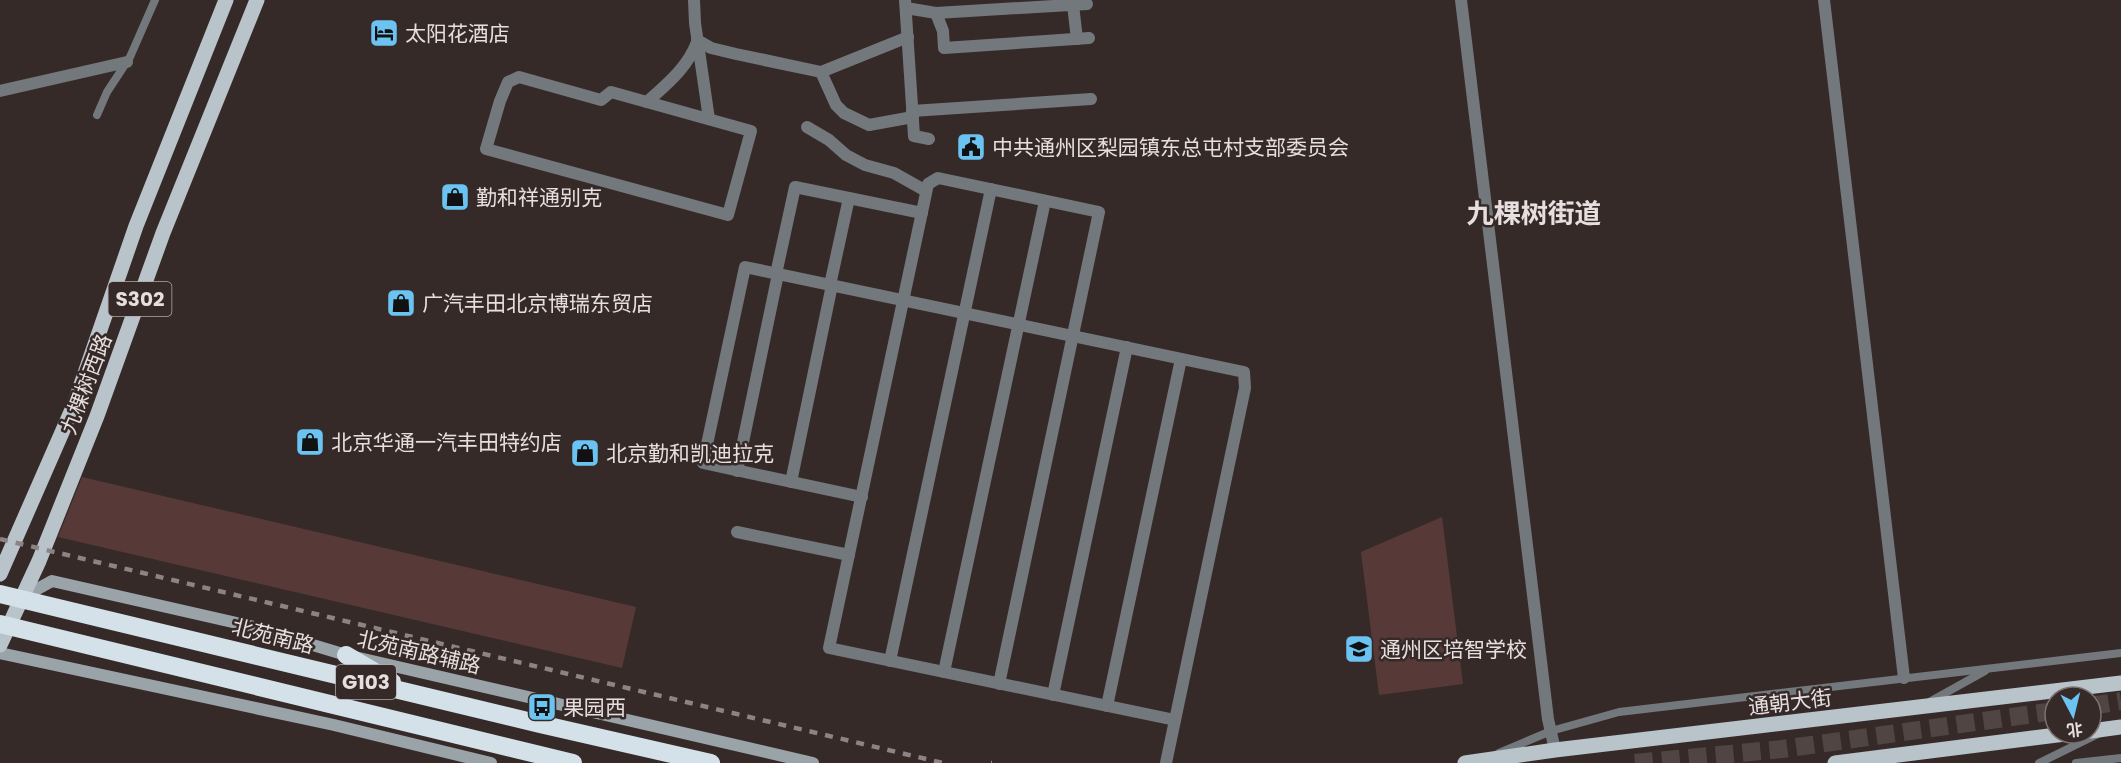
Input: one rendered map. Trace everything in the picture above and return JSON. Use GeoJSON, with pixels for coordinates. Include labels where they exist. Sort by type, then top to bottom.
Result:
{"type":"FeatureCollection","features":[{"type":"Feature","properties":{"kind":"highway","name":"北苑南路"},"geometry":{"type":"LineString","coordinates":[[0,594],[711,763]]}},
{"type":"Feature","properties":{"kind":"highway","name":"G103"},"geometry":{"type":"LineString","coordinates":[[4,625],[573,763]]}},
{"type":"Feature","properties":{"kind":"highway"},"geometry":{"type":"LineString","coordinates":[[346,655],[409,693]]}},
{"type":"Feature","properties":{"kind":"main road","name":"九棵树西路"},"geometry":{"type":"LineString","coordinates":[[0,574],[74,405],[136,226],[226,0]]}},
{"type":"Feature","properties":{"kind":"main road","name":"九棵树西路"},"geometry":{"type":"LineString","coordinates":[[0,645],[4,625],[21,598],[39,561],[98,416],[163,233],[257,0]]}},
{"type":"Feature","properties":{"kind":"main road","name":"通朝大街"},"geometry":{"type":"LineString","coordinates":[[1465,763],[1555,750],[2121,683]]}},
{"type":"Feature","properties":{"kind":"main road"},"geometry":{"type":"LineString","coordinates":[[1835,763],[2043,737]]}},
{"type":"Feature","properties":{"kind":"street"},"geometry":{"type":"LineString","coordinates":[[694,0],[697,40],[709,119]]}},
{"type":"Feature","properties":{"kind":"street"},"geometry":{"type":"LineString","coordinates":[[1461,0],[1555,750]]}},
{"type":"Feature","properties":{"kind":"street"},"geometry":{"type":"LineString","coordinates":[[1824,0],[1904,678]]}},
{"type":"Feature","properties":{"kind":"street"},"geometry":{"type":"LineString","coordinates":[[929,139],[914,136],[905,4],[936,14],[1087,4]]}},
{"type":"Feature","properties":{"kind":"street"},"geometry":{"type":"LineString","coordinates":[[936,14],[944,31],[945,48],[1083,39],[1074,5]]}},
{"type":"Feature","properties":{"kind":"street"},"geometry":{"type":"LineString","coordinates":[[697,40],[711,48],[821,72],[908,38]]}},
{"type":"Feature","properties":{"kind":"street"},"geometry":{"type":"LineString","coordinates":[[647,102],[680,71],[693,54],[697,40]]}},
{"type":"Feature","properties":{"kind":"street"},"geometry":{"type":"LineString","coordinates":[[0,91],[127,62]]}},
{"type":"Feature","properties":{"kind":"street"},"geometry":{"type":"LineString","coordinates":[[821,72],[836,105],[844,113],[869,124],[913,114],[1091,99]]}},
{"type":"Feature","properties":{"kind":"street"},"geometry":{"type":"LineString","coordinates":[[519,77],[601,100],[611,92],[647,102],[751,131],[728,215],[486,149],[508,82],[519,77]]}},
{"type":"Feature","properties":{"kind":"street"},"geometry":{"type":"LineString","coordinates":[[807,127],[829,140],[846,155],[865,165],[894,173],[927,191]]}},
{"type":"Feature","properties":{"kind":"street"},"geometry":{"type":"LineString","coordinates":[[999,684],[1099,212],[938,178],[928,184],[830,648],[999,684],[1174,720]]}},
{"type":"Feature","properties":{"kind":"street"},"geometry":{"type":"LineString","coordinates":[[737,471],[795,187],[922,213]]}},
{"type":"Feature","properties":{"kind":"street"},"geometry":{"type":"LineString","coordinates":[[890,661],[990,189]]}},
{"type":"Feature","properties":{"kind":"street"},"geometry":{"type":"LineString","coordinates":[[791,482],[849,198]]}},
{"type":"Feature","properties":{"kind":"street"},"geometry":{"type":"LineString","coordinates":[[945,672],[1045,201]]}},
{"type":"Feature","properties":{"kind":"street"},"geometry":{"type":"LineString","coordinates":[[862,497],[703,464],[745,267],[1244,372],[1245,388],[1166,763]]}},
{"type":"Feature","properties":{"kind":"street"},"geometry":{"type":"LineString","coordinates":[[1053,695],[1127,347]]}},
{"type":"Feature","properties":{"kind":"street"},"geometry":{"type":"LineString","coordinates":[[1107,706],[1181,359]]}},
{"type":"Feature","properties":{"kind":"street"},"geometry":{"type":"LineString","coordinates":[[737,531],[849,555]]}},
{"type":"Feature","properties":{"kind":"street","name":"北苑南路辅路"},"geometry":{"type":"LineString","coordinates":[[21,598],[52,580],[250,626],[346,655],[813,763]]}},
{"type":"Feature","properties":{"kind":"street"},"geometry":{"type":"LineString","coordinates":[[0,653],[334,725],[491,763]]}},
{"type":"Feature","properties":{"kind":"lane"},"geometry":{"type":"LineString","coordinates":[[97,115],[106,92],[127,62],[155,0]]}},
{"type":"Feature","properties":{"kind":"lane"},"geometry":{"type":"LineString","coordinates":[[1482,760],[1551,731],[1618,712],[2121,653]]}},
{"type":"Feature","properties":{"kind":"lane"},"geometry":{"type":"LineString","coordinates":[[1920,707],[1991,668]]}},
{"type":"Feature","properties":{"kind":"lane"},"geometry":{"type":"LineString","coordinates":[[2039,763],[2116,728]]}},
{"type":"Feature","properties":{"kind":"lane"},"geometry":{"type":"LineString","coordinates":[[2076,763],[2121,758]]}},
{"type":"Feature","properties":{"kind":"shaded area"},"geometry":{"type":"Polygon","coordinates":[[[82,477],[636,607],[622,668],[58,537],[82,477]]]}},
{"type":"Feature","properties":{"kind":"shaded area"},"geometry":{"type":"Polygon","coordinates":[[[1442,517],[1463,684],[1379,695],[1361,552],[1442,517]]]}},
{"type":"Feature","properties":{"kind":"tunnel"},"geometry":{"type":"LineString","coordinates":[[2103,704],[2121,701]]}},
{"type":"Feature","properties":{"kind":"tunnel"},"geometry":{"type":"LineString","coordinates":[[1635,763],[1782,749],[2043,713]]}},
{"type":"Feature","properties":{"kind":"railway"},"geometry":{"type":"LineString","coordinates":[[0,539],[943,763]]}},
{"type":"Feature","properties":{"kind":"place","name":"太阳花酒店"},"geometry":{"type":"Point","coordinates":[384,33]}},
{"type":"Feature","properties":{"kind":"place","name":"中共通州区梨园镇东总屯村支部委员会"},"geometry":{"type":"Point","coordinates":[971,147]}},
{"type":"Feature","properties":{"kind":"place","name":"勤和祥通别克"},"geometry":{"type":"Point","coordinates":[455,197]}},
{"type":"Feature","properties":{"kind":"place","name":"广汽丰田北京博瑞东贸店"},"geometry":{"type":"Point","coordinates":[401,303]}},
{"type":"Feature","properties":{"kind":"place","name":"北京华通一汽丰田特约店"},"geometry":{"type":"Point","coordinates":[310,442]}},
{"type":"Feature","properties":{"kind":"place","name":"北京勤和凯迪拉克"},"geometry":{"type":"Point","coordinates":[585,453]}},
{"type":"Feature","properties":{"kind":"place","name":"通州区培智学校"},"geometry":{"type":"Point","coordinates":[1359,649]}},
{"type":"Feature","properties":{"kind":"place","name":"果园西"},"geometry":{"type":"Point","coordinates":[542,707]}},
{"type":"Feature","properties":{"kind":"district","name":"九棵树街道"},"geometry":{"type":"Point","coordinates":[1534,213]}}]}
